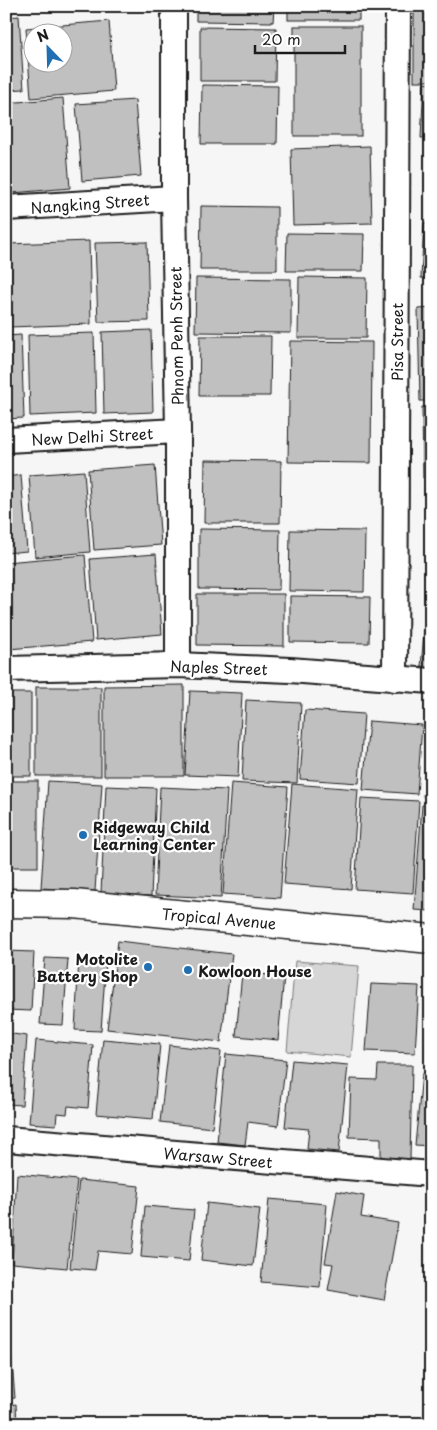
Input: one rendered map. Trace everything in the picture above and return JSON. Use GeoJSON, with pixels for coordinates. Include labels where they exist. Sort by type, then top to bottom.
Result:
{"type":"FeatureCollection","features":[{"type":"Feature","properties":{"kind":"street","name":"Phnom Penh Street"},"geometry":{"type":"LineString","coordinates":[[174,6],[178,665]]}},
{"type":"Feature","properties":{"kind":"street","name":"Pisa Street"},"geometry":{"type":"LineString","coordinates":[[394,678],[398,6]]}},
{"type":"Feature","properties":{"kind":"street","name":"Nangking Street"},"geometry":{"type":"LineString","coordinates":[[6,208],[174,198]]}},
{"type":"Feature","properties":{"kind":"street","name":"New Delhi Street"},"geometry":{"type":"LineString","coordinates":[[6,440],[178,431]]}},
{"type":"Feature","properties":{"kind":"street","name":"Naples Street"},"geometry":{"type":"LineString","coordinates":[[6,669],[178,665],[290,670],[431,681]]}},
{"type":"Feature","properties":{"kind":"street","name":"Tropical Avenue"},"geometry":{"type":"LineString","coordinates":[[6,903],[74,904],[431,939]]}},
{"type":"Feature","properties":{"kind":"street","name":"Warsaw Street"},"geometry":{"type":"LineString","coordinates":[[6,1139],[431,1174]]}},
{"type":"Feature","properties":{"kind":"shaded area"},"geometry":{"type":"Polygon","coordinates":[[[295,961],[359,966],[351,1057],[287,1051],[295,961]]]}},
{"type":"Feature","properties":{"kind":"building"},"geometry":{"type":"Polygon","coordinates":[[[196,6],[274,6],[273,22],[196,21],[196,6]]]}},
{"type":"Feature","properties":{"kind":"building"},"geometry":{"type":"Polygon","coordinates":[[[288,6],[359,6],[359,20],[288,20],[288,6]]]}},
{"type":"Feature","properties":{"kind":"building"},"geometry":{"type":"Polygon","coordinates":[[[414,12],[431,12],[431,81],[414,81],[414,12]]]}},
{"type":"Feature","properties":{"kind":"building"},"geometry":{"type":"Polygon","coordinates":[[[19,16],[24,89],[6,90],[6,17],[19,16]]]}},
{"type":"Feature","properties":{"kind":"building"},"geometry":{"type":"Polygon","coordinates":[[[109,21],[114,91],[31,98],[29,72],[72,72],[72,24],[109,21]]]}},
{"type":"Feature","properties":{"kind":"building"},"geometry":{"type":"Polygon","coordinates":[[[294,26],[361,26],[361,136],[294,136],[294,26]]]}},
{"type":"Feature","properties":{"kind":"building"},"geometry":{"type":"Polygon","coordinates":[[[200,27],[276,28],[275,81],[200,81],[200,27]]]}},
{"type":"Feature","properties":{"kind":"building"},"geometry":{"type":"Polygon","coordinates":[[[424,83],[431,84],[431,138],[421,138],[424,83]]]}},
{"type":"Feature","properties":{"kind":"building"},"geometry":{"type":"Polygon","coordinates":[[[202,85],[278,86],[277,144],[201,144],[202,85]]]}},
{"type":"Feature","properties":{"kind":"building"},"geometry":{"type":"Polygon","coordinates":[[[63,98],[70,188],[12,193],[6,103],[63,98]]]}},
{"type":"Feature","properties":{"kind":"building"},"geometry":{"type":"Polygon","coordinates":[[[135,100],[141,176],[82,181],[76,104],[135,100]]]}},
{"type":"Feature","properties":{"kind":"building"},"geometry":{"type":"Polygon","coordinates":[[[370,146],[372,223],[293,225],[291,149],[370,146]]]}},
{"type":"Feature","properties":{"kind":"building"},"geometry":{"type":"Polygon","coordinates":[[[201,206],[277,207],[277,270],[200,270],[201,206]]]}},
{"type":"Feature","properties":{"kind":"building"},"geometry":{"type":"Polygon","coordinates":[[[424,223],[431,223],[431,278],[421,278],[424,223]]]}},
{"type":"Feature","properties":{"kind":"building"},"geometry":{"type":"Polygon","coordinates":[[[287,233],[364,234],[363,271],[286,271],[287,233]]]}},
{"type":"Feature","properties":{"kind":"building"},"geometry":{"type":"Polygon","coordinates":[[[89,241],[91,324],[10,327],[8,244],[89,241]]]}},
{"type":"Feature","properties":{"kind":"building"},"geometry":{"type":"Polygon","coordinates":[[[147,242],[149,321],[98,322],[95,243],[147,242]]]}},
{"type":"Feature","properties":{"kind":"building"},"geometry":{"type":"Polygon","coordinates":[[[299,277],[367,278],[366,338],[298,338],[299,277]]]}},
{"type":"Feature","properties":{"kind":"building"},"geometry":{"type":"Polygon","coordinates":[[[196,278],[291,279],[291,333],[195,332],[196,278]]]}},
{"type":"Feature","properties":{"kind":"building"},"geometry":{"type":"Polygon","coordinates":[[[431,308],[431,401],[420,401],[418,309],[431,308]]]}},
{"type":"Feature","properties":{"kind":"building"},"geometry":{"type":"Polygon","coordinates":[[[151,330],[153,412],[104,414],[102,332],[151,330]]]}},
{"type":"Feature","properties":{"kind":"building"},"geometry":{"type":"Polygon","coordinates":[[[94,333],[96,413],[30,416],[28,335],[94,333]]]}},
{"type":"Feature","properties":{"kind":"building"},"geometry":{"type":"Polygon","coordinates":[[[21,335],[24,418],[6,419],[6,336],[21,335]]]}},
{"type":"Feature","properties":{"kind":"building"},"geometry":{"type":"Polygon","coordinates":[[[200,336],[271,336],[270,396],[199,396],[200,336]]]}},
{"type":"Feature","properties":{"kind":"building"},"geometry":{"type":"Polygon","coordinates":[[[290,341],[372,342],[371,463],[288,462],[290,341]]]}},
{"type":"Feature","properties":{"kind":"building"},"geometry":{"type":"Polygon","coordinates":[[[422,407],[431,407],[431,478],[423,478],[422,407]]]}},
{"type":"Feature","properties":{"kind":"building"},"geometry":{"type":"Polygon","coordinates":[[[205,460],[281,461],[280,523],[204,523],[205,460]]]}},
{"type":"Feature","properties":{"kind":"building"},"geometry":{"type":"Polygon","coordinates":[[[155,465],[161,545],[94,550],[88,470],[155,465]]]}},
{"type":"Feature","properties":{"kind":"building"},"geometry":{"type":"Polygon","coordinates":[[[84,471],[90,552],[35,557],[29,475],[84,471]]]}},
{"type":"Feature","properties":{"kind":"building"},"geometry":{"type":"Polygon","coordinates":[[[21,475],[27,551],[6,553],[6,477],[21,475]]]}},
{"type":"Feature","properties":{"kind":"building"},"geometry":{"type":"Polygon","coordinates":[[[199,529],[280,530],[279,590],[199,589],[199,529]]]}},
{"type":"Feature","properties":{"kind":"building"},"geometry":{"type":"Polygon","coordinates":[[[290,530],[365,531],[364,592],[289,591],[290,530]]]}},
{"type":"Feature","properties":{"kind":"building"},"geometry":{"type":"Polygon","coordinates":[[[156,554],[162,634],[96,640],[90,559],[156,554]]]}},
{"type":"Feature","properties":{"kind":"building"},"geometry":{"type":"Polygon","coordinates":[[[85,555],[92,642],[8,649],[6,562],[85,555]]]}},
{"type":"Feature","properties":{"kind":"building"},"geometry":{"type":"Polygon","coordinates":[[[428,587],[431,587],[431,668],[421,667],[428,587]]]}},
{"type":"Feature","properties":{"kind":"building"},"geometry":{"type":"Polygon","coordinates":[[[197,594],[284,594],[284,646],[197,645],[197,594]]]}},
{"type":"Feature","properties":{"kind":"building"},"geometry":{"type":"Polygon","coordinates":[[[290,596],[370,597],[369,643],[290,642],[290,596]]]}},
{"type":"Feature","properties":{"kind":"building"},"geometry":{"type":"Polygon","coordinates":[[[184,685],[184,776],[104,776],[104,686],[184,685]]]}},
{"type":"Feature","properties":{"kind":"building"},"geometry":{"type":"Polygon","coordinates":[[[36,687],[101,687],[101,776],[36,776],[36,687]]]}},
{"type":"Feature","properties":{"kind":"building"},"geometry":{"type":"Polygon","coordinates":[[[190,691],[242,693],[238,777],[185,775],[190,691]]]}},
{"type":"Feature","properties":{"kind":"building"},"geometry":{"type":"Polygon","coordinates":[[[6,693],[31,693],[31,776],[6,776],[6,693]]]}},
{"type":"Feature","properties":{"kind":"building"},"geometry":{"type":"Polygon","coordinates":[[[246,700],[301,703],[297,783],[242,781],[246,700]]]}},
{"type":"Feature","properties":{"kind":"building"},"geometry":{"type":"Polygon","coordinates":[[[305,710],[364,714],[359,783],[300,779],[305,710]]]}},
{"type":"Feature","properties":{"kind":"building"},"geometry":{"type":"Polygon","coordinates":[[[369,721],[422,725],[417,794],[363,790],[369,721]]]}},
{"type":"Feature","properties":{"kind":"building"},"geometry":{"type":"Polygon","coordinates":[[[429,723],[431,724],[431,798],[423,797],[429,723]]]}},
{"type":"Feature","properties":{"kind":"building"},"geometry":{"type":"Polygon","coordinates":[[[6,781],[38,781],[38,867],[6,867],[6,781]]]}},
{"type":"Feature","properties":{"kind":"building"},"geometry":{"type":"Polygon","coordinates":[[[48,781],[102,784],[95,891],[41,888],[48,781]]]}},
{"type":"Feature","properties":{"kind":"building"},"geometry":{"type":"Polygon","coordinates":[[[231,783],[288,787],[280,898],[223,894],[231,783]]]}},
{"type":"Feature","properties":{"kind":"building"},"geometry":{"type":"Polygon","coordinates":[[[292,784],[358,789],[351,889],[284,884],[292,784]]]}},
{"type":"Feature","properties":{"kind":"building"},"geometry":{"type":"Polygon","coordinates":[[[106,786],[156,788],[151,896],[101,893],[106,786]]]}},
{"type":"Feature","properties":{"kind":"building"},"geometry":{"type":"Polygon","coordinates":[[[160,787],[227,790],[221,898],[155,895],[160,787]]]}},
{"type":"Feature","properties":{"kind":"building"},"geometry":{"type":"Polygon","coordinates":[[[361,798],[419,801],[413,893],[355,889],[361,798]]]}},
{"type":"Feature","properties":{"kind":"building"},"geometry":{"type":"Polygon","coordinates":[[[422,805],[431,805],[431,911],[414,910],[422,805]]]}},
{"type":"Feature","properties":{"kind":"building"},"geometry":{"type":"Polygon","coordinates":[[[118,941],[232,954],[221,1042],[107,1029],[118,941]]]}},
{"type":"Feature","properties":{"kind":"building"},"geometry":{"type":"Polygon","coordinates":[[[6,951],[34,952],[31,1011],[6,1010],[6,951]]]}},
{"type":"Feature","properties":{"kind":"building"},"geometry":{"type":"Polygon","coordinates":[[[45,958],[68,959],[63,1025],[40,1024],[45,958]]]}},
{"type":"Feature","properties":{"kind":"building"},"geometry":{"type":"Polygon","coordinates":[[[79,958],[106,960],[101,1031],[75,1030],[79,958]]]}},
{"type":"Feature","properties":{"kind":"building"},"geometry":{"type":"Polygon","coordinates":[[[242,973],[284,976],[278,1040],[236,1036],[242,973]]]}},
{"type":"Feature","properties":{"kind":"building"},"geometry":{"type":"Polygon","coordinates":[[[371,984],[419,986],[415,1053],[366,1051],[371,984]]]}},
{"type":"Feature","properties":{"kind":"building"},"geometry":{"type":"Polygon","coordinates":[[[431,1009],[431,1053],[427,1053],[431,1009]]]}},
{"type":"Feature","properties":{"kind":"building"},"geometry":{"type":"Polygon","coordinates":[[[6,1033],[27,1036],[22,1105],[6,1104],[6,1033]]]}},
{"type":"Feature","properties":{"kind":"building"},"geometry":{"type":"Polygon","coordinates":[[[103,1039],[160,1044],[153,1119],[96,1114],[103,1039]]]}},
{"type":"Feature","properties":{"kind":"building"},"geometry":{"type":"Polygon","coordinates":[[[36,1040],[93,1045],[88,1108],[68,1106],[67,1114],[57,1113],[56,1125],[29,1123],[36,1040]]]}},
{"type":"Feature","properties":{"kind":"building"},"geometry":{"type":"Polygon","coordinates":[[[169,1045],[221,1051],[212,1128],[160,1122],[169,1045]]]}},
{"type":"Feature","properties":{"kind":"building"},"geometry":{"type":"Polygon","coordinates":[[[226,1054],[286,1060],[278,1126],[248,1122],[245,1145],[217,1142],[226,1054]]]}},
{"type":"Feature","properties":{"kind":"building"},"geometry":{"type":"Polygon","coordinates":[[[292,1060],[348,1065],[339,1152],[307,1149],[309,1129],[285,1127],[292,1060]]]}},
{"type":"Feature","properties":{"kind":"building"},"geometry":{"type":"Polygon","coordinates":[[[378,1065],[412,1065],[410,1159],[381,1158],[381,1138],[349,1137],[351,1079],[377,1080],[378,1065]]]}},
{"type":"Feature","properties":{"kind":"building"},"geometry":{"type":"Polygon","coordinates":[[[422,1074],[431,1075],[431,1146],[415,1145],[422,1074]]]}},
{"type":"Feature","properties":{"kind":"building"},"geometry":{"type":"Polygon","coordinates":[[[17,1174],[77,1180],[67,1268],[12,1263],[17,1174]]]}},
{"type":"Feature","properties":{"kind":"building"},"geometry":{"type":"Polygon","coordinates":[[[7,1179],[8,1261],[6,1261],[7,1179]]]}},
{"type":"Feature","properties":{"kind":"building"},"geometry":{"type":"Polygon","coordinates":[[[79,1180],[139,1186],[132,1254],[98,1251],[95,1270],[70,1268],[79,1180]]]}},
{"type":"Feature","properties":{"kind":"building"},"geometry":{"type":"Polygon","coordinates":[[[337,1191],[364,1196],[361,1217],[398,1223],[384,1300],[328,1290],[333,1264],[325,1263],[337,1191]]]}},
{"type":"Feature","properties":{"kind":"building"},"geometry":{"type":"Polygon","coordinates":[[[269,1199],[327,1204],[320,1287],[261,1282],[269,1199]]]}},
{"type":"Feature","properties":{"kind":"building"},"geometry":{"type":"Polygon","coordinates":[[[207,1203],[260,1209],[253,1266],[201,1260],[207,1203]]]}},
{"type":"Feature","properties":{"kind":"building"},"geometry":{"type":"Polygon","coordinates":[[[145,1206],[194,1210],[189,1261],[141,1257],[145,1206]]]}},
{"type":"Feature","properties":{"kind":"building"},"geometry":{"type":"Polygon","coordinates":[[[6,1275],[11,1275],[8,1334],[6,1334],[6,1275]]]}},
{"type":"Feature","properties":{"kind":"building"},"geometry":{"type":"Polygon","coordinates":[[[10,1339],[15,1398],[6,1399],[6,1340],[10,1339]]]}},
{"type":"Feature","properties":{"kind":"building"},"geometry":{"type":"Polygon","coordinates":[[[16,1404],[17,1424],[6,1424],[6,1406],[16,1404]]]}},
{"type":"Feature","properties":{"kind":"place","name":"Ridgeway Child Learning Center"},"geometry":{"type":"Point","coordinates":[83,835]}},
{"type":"Feature","properties":{"kind":"place","name":"Motolite Battery Shop"},"geometry":{"type":"Point","coordinates":[148,967]}},
{"type":"Feature","properties":{"kind":"place","name":"Kowloon House"},"geometry":{"type":"Point","coordinates":[188,970]}}]}
